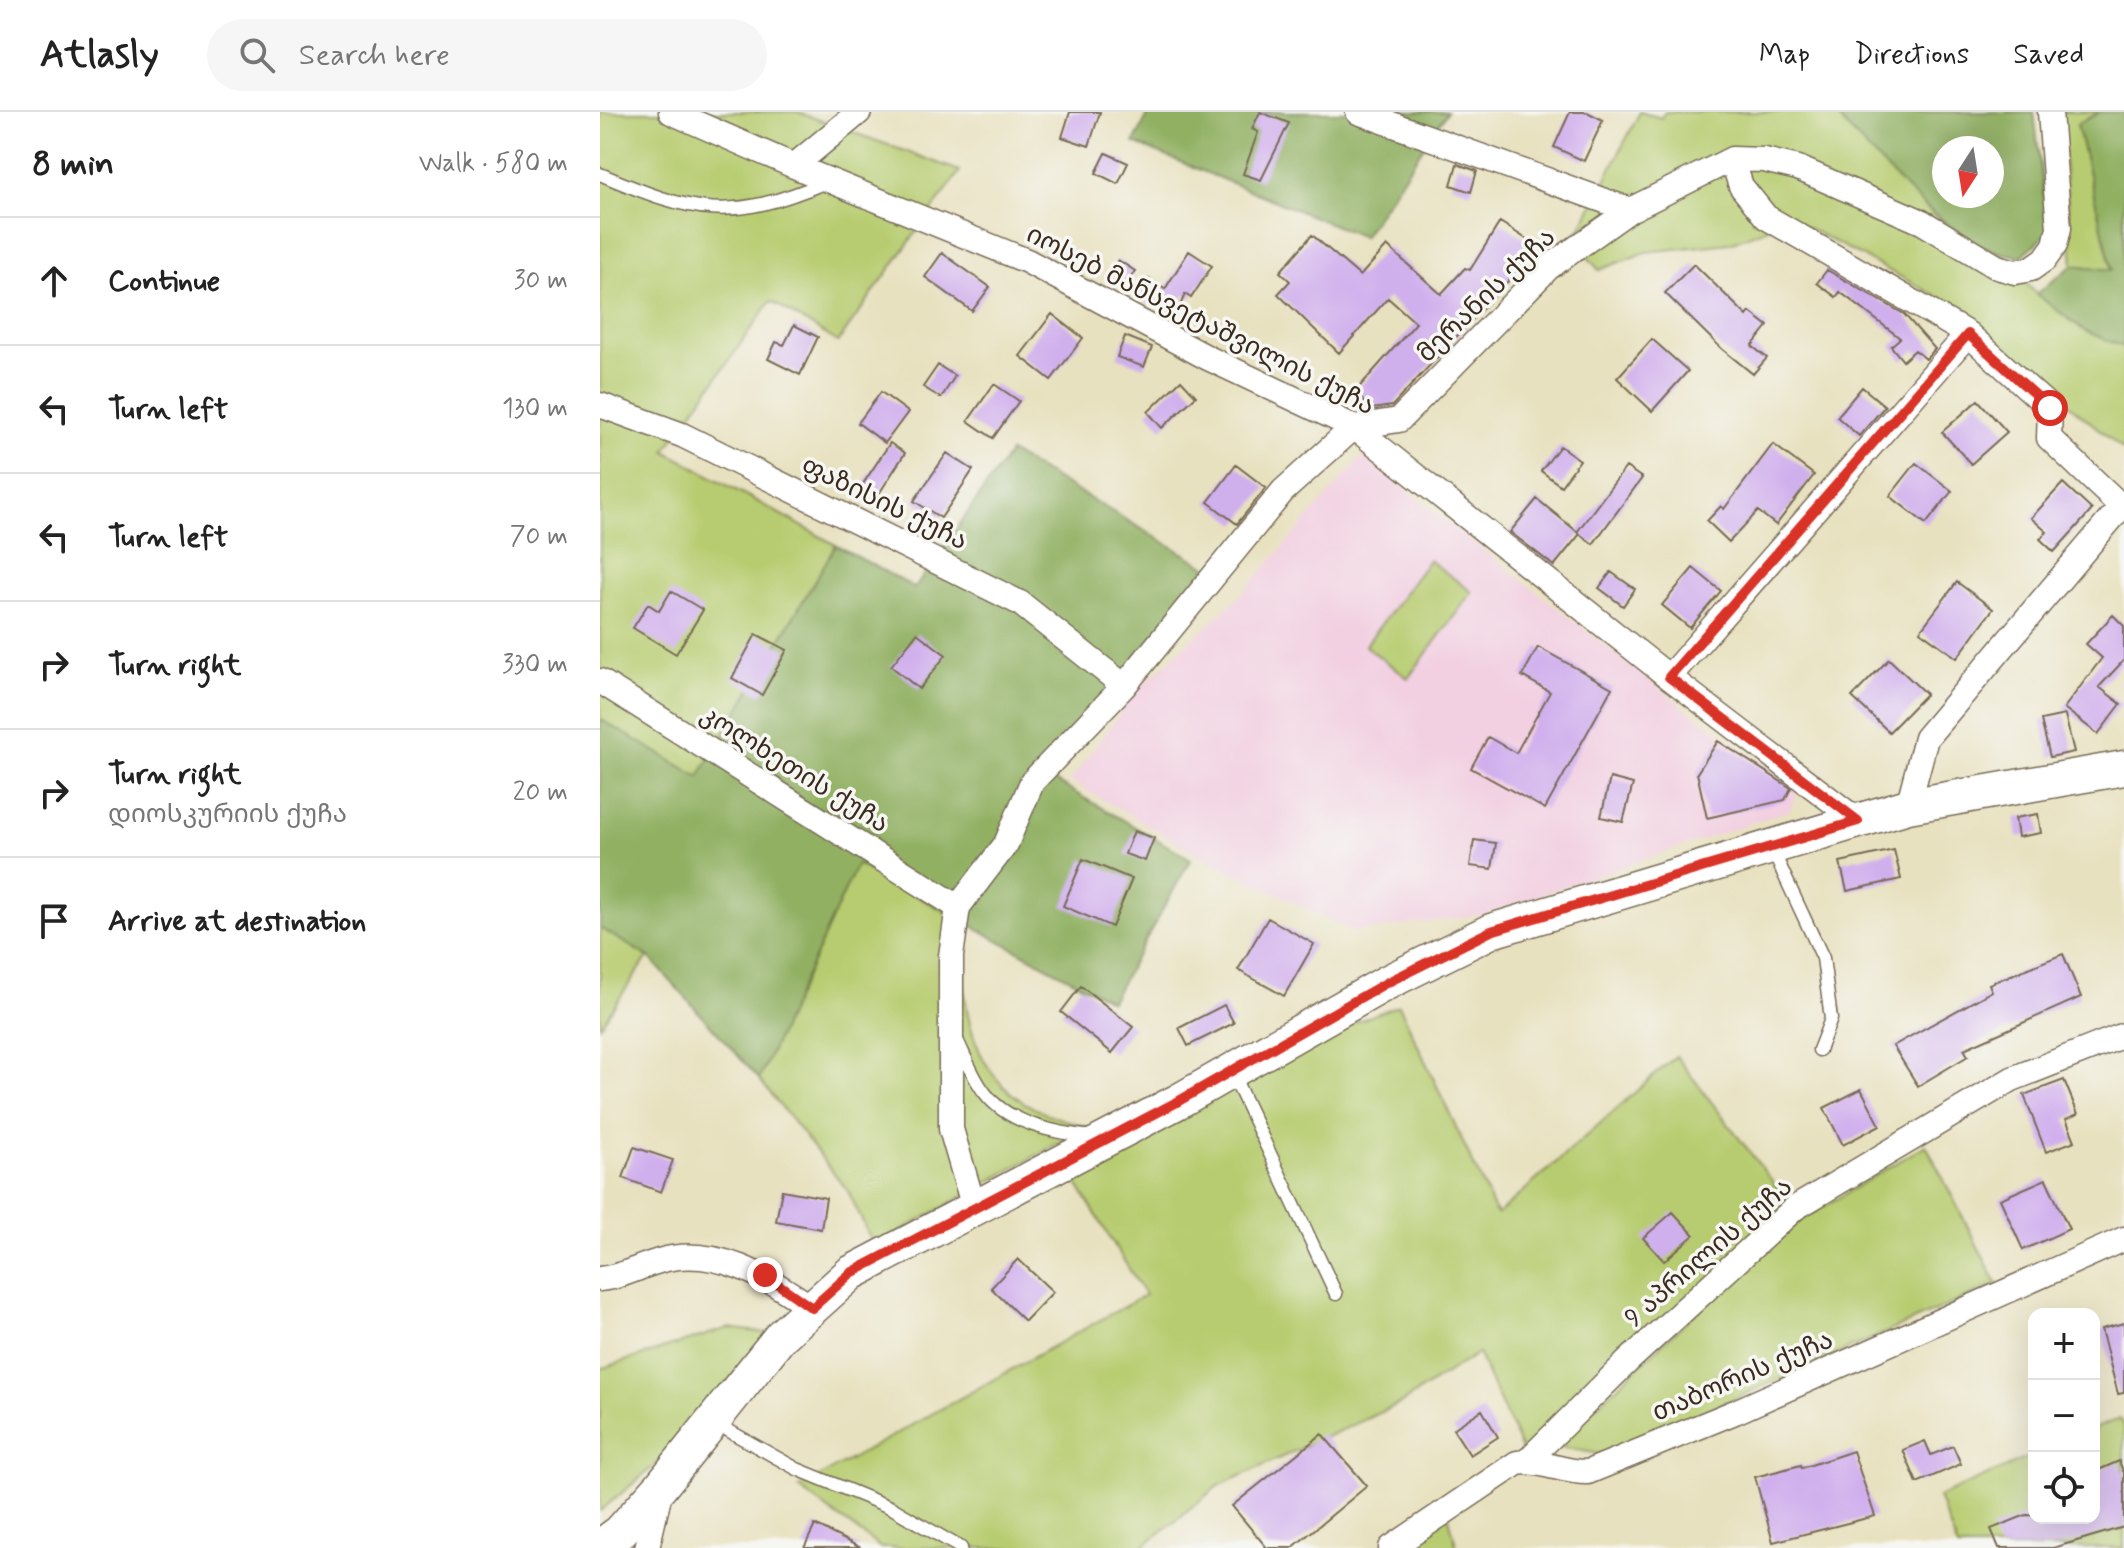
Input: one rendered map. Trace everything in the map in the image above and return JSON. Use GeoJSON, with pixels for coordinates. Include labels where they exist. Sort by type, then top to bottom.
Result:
{"type":"FeatureCollection","features":[{"type":"Feature","properties":{"kind":"main road"},"geometry":{"type":"LineString","coordinates":[[600,1547],[620,1532],[661,1486],[781,1336],[851,1273],[1231,1071],[1386,983],[1491,931],[1770,846],[1908,806],[2124,768]]}},
{"type":"Feature","properties":{"kind":"street","name":"იოსებ მანსვეტაშვილის ქუჩა"},"geometry":{"type":"LineString","coordinates":[[671,112],[1027,261],[1208,358],[1354,427],[1669,677],[1858,821]]}},
{"type":"Feature","properties":{"kind":"street"},"geometry":{"type":"LineString","coordinates":[[794,166],[859,112]]}},
{"type":"Feature","properties":{"kind":"street"},"geometry":{"type":"LineString","coordinates":[[1358,112],[1630,210]]}},
{"type":"Feature","properties":{"kind":"street"},"geometry":{"type":"LineString","coordinates":[[1908,806],[1926,738],[2122,508],[2049,438],[2050,408],[1968,334],[1766,217],[1741,186],[1732,159],[1764,160],[1798,168],[1922,222],[1997,267],[2015,272],[2038,264],[2055,245],[2059,228],[2050,112]]}},
{"type":"Feature","properties":{"kind":"street","name":"მერანის ქუჩა"},"geometry":{"type":"LineString","coordinates":[[1354,427],[1399,420],[1548,268],[1630,210],[1732,159]]}},
{"type":"Feature","properties":{"kind":"street"},"geometry":{"type":"LineString","coordinates":[[1669,677],[1968,334]]}},
{"type":"Feature","properties":{"kind":"street","name":"ფაზისის ქუჩა"},"geometry":{"type":"LineString","coordinates":[[600,405],[682,435],[1020,603],[1124,686]]}},
{"type":"Feature","properties":{"kind":"street"},"geometry":{"type":"LineString","coordinates":[[974,1208],[951,1129],[951,956],[958,907],[1006,844],[1032,782],[1124,686],[1283,491],[1354,427]]}},
{"type":"Feature","properties":{"kind":"street","name":"კოლხეთის ქუჩა"},"geometry":{"type":"LineString","coordinates":[[600,681],[958,907]]}},
{"type":"Feature","properties":{"kind":"street","name":"9 აპრილის ქუჩა"},"geometry":{"type":"LineString","coordinates":[[1527,1461],[1628,1361],[1795,1208],[2012,1079],[2124,1035]]}},
{"type":"Feature","properties":{"kind":"street","name":"თაბორის ქუჩა"},"geometry":{"type":"LineString","coordinates":[[1527,1461],[1571,1473],[1588,1472],[1735,1412],[2124,1239]]}},
{"type":"Feature","properties":{"kind":"street"},"geometry":{"type":"LineString","coordinates":[[600,1279],[616,1278],[661,1260],[711,1259],[765,1275],[812,1308]]}},
{"type":"Feature","properties":{"kind":"street"},"geometry":{"type":"LineString","coordinates":[[1391,1548],[1517,1463],[1527,1461]]}},
{"type":"Feature","properties":{"kind":"street"},"geometry":{"type":"LineString","coordinates":[[647,1548],[661,1486]]}},
{"type":"Feature","properties":{"kind":"lane"},"geometry":{"type":"LineString","coordinates":[[600,174],[690,208],[733,209],[778,202],[832,179]]}},
{"type":"Feature","properties":{"kind":"lane"},"geometry":{"type":"LineString","coordinates":[[1770,846],[1823,958],[1831,1019],[1819,1050]]}},
{"type":"Feature","properties":{"kind":"lane"},"geometry":{"type":"LineString","coordinates":[[951,1029],[985,1094],[1012,1116],[1062,1134],[1107,1138]]}},
{"type":"Feature","properties":{"kind":"lane"},"geometry":{"type":"LineString","coordinates":[[1231,1071],[1336,1294]]}},
{"type":"Feature","properties":{"kind":"lane"},"geometry":{"type":"LineString","coordinates":[[712,1422],[797,1469],[892,1508],[961,1548]]}},
{"type":"Feature","properties":{"kind":"shaded area"},"geometry":{"type":"Polygon","coordinates":[[[1363,456],[1690,712],[1799,790],[1790,810],[1481,915],[1354,932],[1209,860],[1070,781],[1137,690],[1238,598],[1363,456]]]}},
{"type":"Feature","properties":{"kind":"green space"},"geometry":{"type":"Polygon","coordinates":[[[600,112],[797,112],[960,171],[838,342],[771,301],[665,451],[836,545],[699,777],[600,719],[600,112]]]}},
{"type":"Feature","properties":{"kind":"green space"},"geometry":{"type":"Polygon","coordinates":[[[1149,112],[1447,112],[1363,237],[1134,143],[1149,112]]]}},
{"type":"Feature","properties":{"kind":"green space"},"geometry":{"type":"Polygon","coordinates":[[[1640,112],[1661,118],[1665,112],[1833,112],[1935,217],[2003,256],[2036,294],[2085,331],[2124,347],[2124,450],[1941,298],[1791,219],[1730,243],[1646,252],[1599,270],[1574,241],[1640,112]]]}},
{"type":"Feature","properties":{"kind":"green space"},"geometry":{"type":"Polygon","coordinates":[[[1833,112],[2034,112],[2048,232],[2022,256],[1997,251],[1945,222],[1895,177],[1833,112]]]}},
{"type":"Feature","properties":{"kind":"green space"},"geometry":{"type":"Polygon","coordinates":[[[2060,112],[2100,112],[2077,124],[2112,270],[2073,265],[2060,112]]]}},
{"type":"Feature","properties":{"kind":"green space"},"geometry":{"type":"Polygon","coordinates":[[[2100,112],[2124,112],[2124,347],[2085,331],[2036,294],[2073,265],[2112,270],[2077,124],[2100,112]]]}},
{"type":"Feature","properties":{"kind":"green space"},"geometry":{"type":"Polygon","coordinates":[[[1010,452],[1207,567],[1046,776],[1191,859],[1111,1001],[857,864],[759,1079],[649,957],[600,928],[600,719],[699,777],[836,545],[915,588],[1010,452]]]}},
{"type":"Feature","properties":{"kind":"green space"},"geometry":{"type":"Polygon","coordinates":[[[1429,560],[1472,592],[1408,678],[1365,646],[1429,560]]]}},
{"type":"Feature","properties":{"kind":"green space"},"geometry":{"type":"Polygon","coordinates":[[[857,864],[966,922],[966,1002],[980,1052],[993,1074],[1011,1093],[1040,1111],[1087,1127],[874,1246],[848,1191],[759,1079],[857,864]]]}},
{"type":"Feature","properties":{"kind":"green space"},"geometry":{"type":"Polygon","coordinates":[[[600,928],[648,957],[600,1026],[600,928]]]}},
{"type":"Feature","properties":{"kind":"green space"},"geometry":{"type":"Polygon","coordinates":[[[1399,1005],[1497,1215],[1676,1056],[1788,1202],[1527,1461],[1478,1353],[1401,1403],[1218,1486],[1141,1548],[881,1548],[799,1488],[1145,1295],[1063,1161],[1231,1071],[1399,1005]]]}},
{"type":"Feature","properties":{"kind":"green space"},"geometry":{"type":"Polygon","coordinates":[[[1926,1145],[1997,1284],[1606,1455],[1554,1446],[1780,1233],[1926,1145]]]}},
{"type":"Feature","properties":{"kind":"green space"},"geometry":{"type":"Polygon","coordinates":[[[728,1328],[767,1333],[672,1451],[600,1511],[600,1369],[728,1328]]]}},
{"type":"Feature","properties":{"kind":"green space"},"geometry":{"type":"Polygon","coordinates":[[[2120,1418],[2124,1427],[2124,1548],[1958,1548],[1938,1497],[2028,1458],[2028,1524],[2100,1524],[2100,1426],[2120,1418]]]}},
{"type":"Feature","properties":{"kind":"green space"},"geometry":{"type":"Polygon","coordinates":[[[1447,1510],[1457,1548],[1391,1548],[1447,1510]]]}},
{"type":"Feature","properties":{"kind":"building"},"geometry":{"type":"Polygon","coordinates":[[[1070,112],[1100,112],[1089,146],[1062,137],[1070,112]]]}},
{"type":"Feature","properties":{"kind":"building"},"geometry":{"type":"Polygon","coordinates":[[[1260,112],[1289,123],[1261,180],[1243,174],[1258,132],[1252,129],[1260,112]]]}},
{"type":"Feature","properties":{"kind":"building"},"geometry":{"type":"Polygon","coordinates":[[[1570,112],[1587,112],[1603,120],[1584,161],[1554,147],[1570,112]]]}},
{"type":"Feature","properties":{"kind":"building"},"geometry":{"type":"Polygon","coordinates":[[[1106,153],[1128,163],[1118,184],[1096,173],[1106,153]]]}},
{"type":"Feature","properties":{"kind":"building"},"geometry":{"type":"Polygon","coordinates":[[[1457,164],[1477,171],[1471,192],[1451,185],[1457,164]]]}},
{"type":"Feature","properties":{"kind":"building"},"geometry":{"type":"Polygon","coordinates":[[[1500,222],[1534,244],[1513,276],[1392,406],[1372,409],[1354,393],[1416,323],[1388,298],[1339,353],[1278,294],[1290,281],[1280,272],[1312,235],[1360,276],[1387,246],[1441,294],[1465,268],[1470,270],[1500,222]]]}},
{"type":"Feature","properties":{"kind":"building"},"geometry":{"type":"Polygon","coordinates":[[[1189,251],[1212,266],[1191,298],[1185,294],[1176,315],[1140,300],[1149,279],[1165,289],[1189,251]]]}},
{"type":"Feature","properties":{"kind":"building"},"geometry":{"type":"Polygon","coordinates":[[[942,253],[990,287],[972,311],[925,277],[942,253]]]}},
{"type":"Feature","properties":{"kind":"building"},"geometry":{"type":"Polygon","coordinates":[[[1118,260],[1135,271],[1122,288],[1106,278],[1118,260]]]}},
{"type":"Feature","properties":{"kind":"building"},"geometry":{"type":"Polygon","coordinates":[[[1694,264],[1747,316],[1750,312],[1768,326],[1752,346],[1767,358],[1753,374],[1722,349],[1665,293],[1694,264]]]}},
{"type":"Feature","properties":{"kind":"building"},"geometry":{"type":"Polygon","coordinates":[[[1827,270],[1904,314],[1935,349],[1926,359],[1915,350],[1903,361],[1891,346],[1900,338],[1840,292],[1836,297],[1817,283],[1827,270]]]}},
{"type":"Feature","properties":{"kind":"building"},"geometry":{"type":"Polygon","coordinates":[[[1052,314],[1083,338],[1051,380],[1020,356],[1052,314]]]}},
{"type":"Feature","properties":{"kind":"building"},"geometry":{"type":"Polygon","coordinates":[[[794,325],[818,337],[800,375],[768,359],[776,342],[784,345],[794,325]]]}},
{"type":"Feature","properties":{"kind":"building"},"geometry":{"type":"Polygon","coordinates":[[[1125,336],[1152,347],[1144,367],[1117,357],[1125,336]]]}},
{"type":"Feature","properties":{"kind":"building"},"geometry":{"type":"Polygon","coordinates":[[[1652,339],[1688,371],[1652,411],[1617,378],[1652,339]]]}},
{"type":"Feature","properties":{"kind":"building"},"geometry":{"type":"Polygon","coordinates":[[[938,365],[955,376],[941,398],[923,387],[938,365]]]}},
{"type":"Feature","properties":{"kind":"building"},"geometry":{"type":"Polygon","coordinates":[[[1181,380],[1196,396],[1162,428],[1148,412],[1181,380]]]}},
{"type":"Feature","properties":{"kind":"building"},"geometry":{"type":"Polygon","coordinates":[[[994,384],[1019,401],[993,438],[968,421],[994,384]]]}},
{"type":"Feature","properties":{"kind":"building"},"geometry":{"type":"Polygon","coordinates":[[[1862,387],[1885,406],[1859,436],[1837,417],[1862,387]]]}},
{"type":"Feature","properties":{"kind":"building"},"geometry":{"type":"Polygon","coordinates":[[[881,392],[908,412],[885,443],[858,423],[881,392]]]}},
{"type":"Feature","properties":{"kind":"building"},"geometry":{"type":"Polygon","coordinates":[[[1978,400],[2007,432],[1971,464],[1942,432],[1978,400]]]}},
{"type":"Feature","properties":{"kind":"building"},"geometry":{"type":"Polygon","coordinates":[[[890,443],[905,453],[877,497],[861,487],[890,443]]]}},
{"type":"Feature","properties":{"kind":"building"},"geometry":{"type":"Polygon","coordinates":[[[1773,444],[1814,475],[1776,525],[1758,511],[1729,542],[1707,521],[1721,506],[1724,509],[1773,444]]]}},
{"type":"Feature","properties":{"kind":"building"},"geometry":{"type":"Polygon","coordinates":[[[1560,446],[1580,460],[1561,486],[1541,471],[1560,446]]]}},
{"type":"Feature","properties":{"kind":"building"},"geometry":{"type":"Polygon","coordinates":[[[947,453],[973,470],[941,518],[914,501],[947,453]]]}},
{"type":"Feature","properties":{"kind":"building"},"geometry":{"type":"Polygon","coordinates":[[[1916,463],[1952,491],[1926,524],[1890,496],[1916,463]]]}},
{"type":"Feature","properties":{"kind":"building"},"geometry":{"type":"Polygon","coordinates":[[[1236,465],[1266,488],[1237,524],[1208,502],[1236,465]]]}},
{"type":"Feature","properties":{"kind":"building"},"geometry":{"type":"Polygon","coordinates":[[[1626,467],[1642,478],[1593,544],[1577,532],[1626,467]]]}},
{"type":"Feature","properties":{"kind":"building"},"geometry":{"type":"Polygon","coordinates":[[[2063,483],[2092,510],[2054,552],[2040,539],[2047,532],[2031,518],[2063,483]]]}},
{"type":"Feature","properties":{"kind":"building"},"geometry":{"type":"Polygon","coordinates":[[[1537,499],[1580,534],[1554,566],[1510,532],[1537,499]]]}},
{"type":"Feature","properties":{"kind":"building"},"geometry":{"type":"Polygon","coordinates":[[[1693,568],[1721,591],[1690,628],[1662,605],[1693,568]]]}},
{"type":"Feature","properties":{"kind":"building"},"geometry":{"type":"Polygon","coordinates":[[[1611,572],[1635,589],[1623,606],[1599,588],[1611,572]]]}},
{"type":"Feature","properties":{"kind":"building"},"geometry":{"type":"Polygon","coordinates":[[[1957,582],[1993,609],[1957,658],[1920,631],[1957,582]]]}},
{"type":"Feature","properties":{"kind":"building"},"geometry":{"type":"Polygon","coordinates":[[[671,591],[703,610],[676,654],[633,628],[648,604],[659,611],[671,591]]]}},
{"type":"Feature","properties":{"kind":"building"},"geometry":{"type":"Polygon","coordinates":[[[2113,615],[2124,626],[2124,660],[2099,687],[2121,704],[2098,734],[2064,708],[2102,658],[2086,644],[2113,615]]]}},
{"type":"Feature","properties":{"kind":"building"},"geometry":{"type":"Polygon","coordinates":[[[917,633],[946,655],[919,689],[891,666],[917,633]]]}},
{"type":"Feature","properties":{"kind":"building"},"geometry":{"type":"Polygon","coordinates":[[[756,634],[787,650],[762,695],[732,678],[756,634]]]}},
{"type":"Feature","properties":{"kind":"building"},"geometry":{"type":"Polygon","coordinates":[[[1538,647],[1612,688],[1545,809],[1471,768],[1488,737],[1516,753],[1550,692],[1522,676],[1538,647]]]}},
{"type":"Feature","properties":{"kind":"building"},"geometry":{"type":"Polygon","coordinates":[[[1889,659],[1926,694],[1889,732],[1852,697],[1889,659]]]}},
{"type":"Feature","properties":{"kind":"building"},"geometry":{"type":"Polygon","coordinates":[[[2065,715],[2074,752],[2050,757],[2041,720],[2065,715]]]}},
{"type":"Feature","properties":{"kind":"building"},"geometry":{"type":"Polygon","coordinates":[[[1718,741],[1791,788],[1785,800],[1707,818],[1697,773],[1718,741]]]}},
{"type":"Feature","properties":{"kind":"building"},"geometry":{"type":"Polygon","coordinates":[[[1610,778],[1633,784],[1623,822],[1601,817],[1610,778]]]}},
{"type":"Feature","properties":{"kind":"building"},"geometry":{"type":"Polygon","coordinates":[[[2038,814],[2041,833],[2018,837],[2015,818],[2038,814]]]}},
{"type":"Feature","properties":{"kind":"building"},"geometry":{"type":"Polygon","coordinates":[[[1134,831],[1154,838],[1145,861],[1125,854],[1134,831]]]}},
{"type":"Feature","properties":{"kind":"building"},"geometry":{"type":"Polygon","coordinates":[[[1474,840],[1496,843],[1492,869],[1470,866],[1474,840]]]}},
{"type":"Feature","properties":{"kind":"building"},"geometry":{"type":"Polygon","coordinates":[[[1894,850],[1901,879],[1847,891],[1840,862],[1894,850]]]}},
{"type":"Feature","properties":{"kind":"building"},"geometry":{"type":"Polygon","coordinates":[[[1083,859],[1132,879],[1112,927],[1063,906],[1083,859]]]}},
{"type":"Feature","properties":{"kind":"building"},"geometry":{"type":"Polygon","coordinates":[[[1268,918],[1314,944],[1284,996],[1238,970],[1268,918]]]}},
{"type":"Feature","properties":{"kind":"building"},"geometry":{"type":"Polygon","coordinates":[[[2063,954],[2081,997],[1964,1049],[1968,1056],[1918,1086],[1893,1046],[1992,991],[1989,984],[2063,954]]]}},
{"type":"Feature","properties":{"kind":"building"},"geometry":{"type":"Polygon","coordinates":[[[1081,986],[1133,1027],[1112,1053],[1061,1012],[1081,986]]]}},
{"type":"Feature","properties":{"kind":"building"},"geometry":{"type":"Polygon","coordinates":[[[1224,1005],[1234,1023],[1188,1046],[1179,1028],[1224,1005]]]}},
{"type":"Feature","properties":{"kind":"building"},"geometry":{"type":"Polygon","coordinates":[[[2064,1080],[2078,1114],[2066,1119],[2075,1141],[2046,1152],[2024,1095],[2064,1080]]]}},
{"type":"Feature","properties":{"kind":"building"},"geometry":{"type":"Polygon","coordinates":[[[1861,1089],[1880,1125],[1843,1145],[1824,1108],[1861,1089]]]}},
{"type":"Feature","properties":{"kind":"building"},"geometry":{"type":"Polygon","coordinates":[[[634,1147],[673,1160],[661,1192],[623,1178],[634,1147]]]}},
{"type":"Feature","properties":{"kind":"building"},"geometry":{"type":"Polygon","coordinates":[[[2046,1179],[2069,1229],[2023,1250],[2000,1199],[2046,1179]]]}},
{"type":"Feature","properties":{"kind":"building"},"geometry":{"type":"Polygon","coordinates":[[[782,1190],[826,1198],[821,1229],[776,1221],[782,1190]]]}},
{"type":"Feature","properties":{"kind":"building"},"geometry":{"type":"Polygon","coordinates":[[[1673,1212],[1694,1235],[1664,1261],[1643,1238],[1673,1212]]]}},
{"type":"Feature","properties":{"kind":"building"},"geometry":{"type":"Polygon","coordinates":[[[1018,1259],[1053,1292],[1025,1321],[991,1288],[1018,1259]]]}},
{"type":"Feature","properties":{"kind":"building"},"geometry":{"type":"Polygon","coordinates":[[[2124,1323],[2124,1393],[2118,1394],[2101,1329],[2124,1323]]]}},
{"type":"Feature","properties":{"kind":"building"},"geometry":{"type":"Polygon","coordinates":[[[1482,1410],[1498,1437],[1470,1455],[1453,1429],[1482,1410]]]}},
{"type":"Feature","properties":{"kind":"building"},"geometry":{"type":"Polygon","coordinates":[[[1322,1434],[1367,1486],[1292,1548],[1267,1548],[1232,1506],[1322,1434]]]}},
{"type":"Feature","properties":{"kind":"building"},"geometry":{"type":"Polygon","coordinates":[[[1925,1441],[1931,1455],[1953,1446],[1961,1464],[1917,1483],[1903,1450],[1925,1441]]]}},
{"type":"Feature","properties":{"kind":"building"},"geometry":{"type":"Polygon","coordinates":[[[1853,1451],[1875,1516],[1773,1542],[1755,1477],[1801,1465],[1802,1468],[1853,1451]]]}},
{"type":"Feature","properties":{"kind":"building"},"geometry":{"type":"Polygon","coordinates":[[[2119,1461],[2124,1473],[2124,1527],[2053,1548],[1999,1548],[1991,1529],[2026,1515],[2028,1524],[2100,1524],[2100,1469],[2119,1461]]]}},
{"type":"Feature","properties":{"kind":"building"},"geometry":{"type":"Polygon","coordinates":[[[815,1525],[861,1548],[804,1548],[815,1525]]]}},
{"type":"Feature","properties":{"kind":"route"},"geometry":{"type":"LineString","coordinates":[[765,1275],[812,1308],[851,1273],[1177,1102],[1386,983],[1491,931],[1858,821],[1669,677],[1968,334],[2050,408]]}}]}
